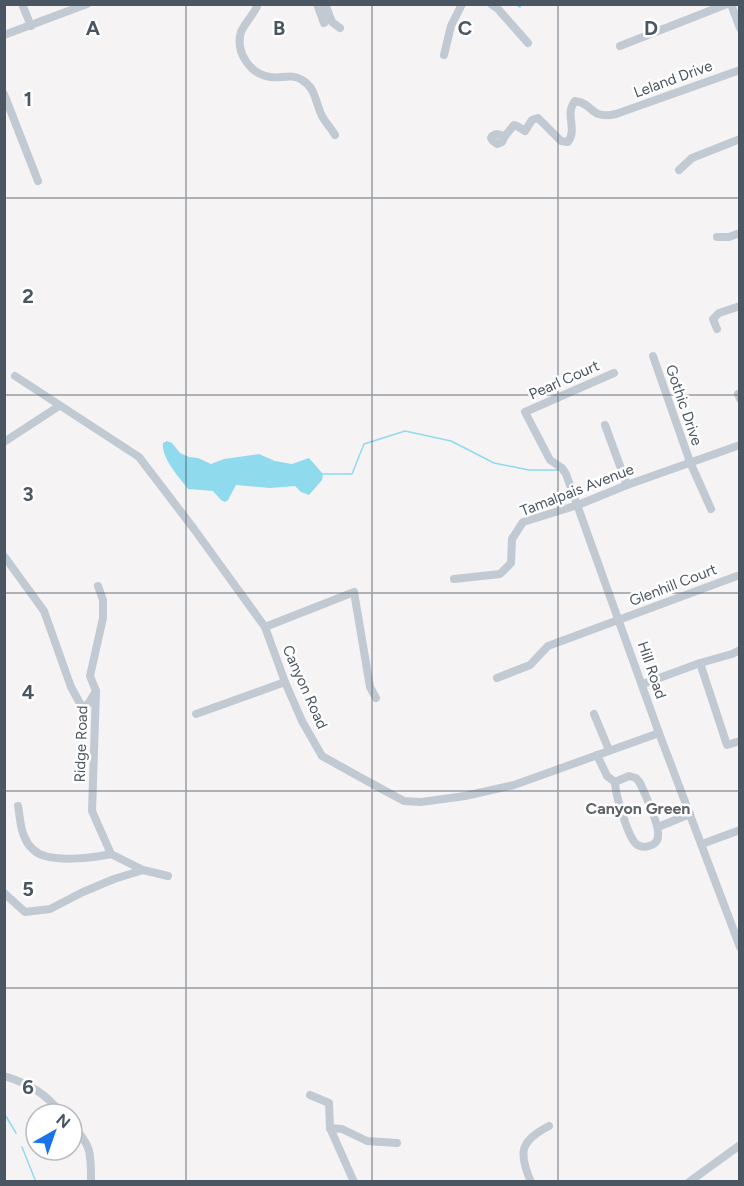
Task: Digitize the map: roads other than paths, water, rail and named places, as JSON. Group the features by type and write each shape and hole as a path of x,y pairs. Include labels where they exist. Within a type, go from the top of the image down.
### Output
{"street":[{"path":"22,4 31,26"},
{"path":"4,35 87,4"},
{"path":"258,4 242,31 240,49 243,57 261,75 293,76 302,79 314,92 322,118 335,135"},
{"path":"318,4 324,23"},
{"path":"326,4 332,22 340,28"},
{"path":"444,55 451,26 462,4"},
{"path":"491,4 528,43"},
{"path":"620,46 729,4 740,28"},
{"name":"Leland Drive","path":"505,136 513,125 525,131 532,120 538,118 561,141 568,142 572,131 570,108 575,101 583,103 597,114 606,116 740,70"},
{"path":"4,94 38,181"},
{"path":"678,170 692,158 740,139"},
{"path":"717,237 729,237 740,233"},
{"path":"717,329 713,319 719,313 740,306"},
{"name":"Gothic Drive","path":"653,357 690,462 711,509"},
{"name":"Pearl Court","path":"525,412 614,373"},
{"name":"Canyon Road","path":"15,376 139,457 265,627 302,721 322,756 404,801 421,802 465,796 514,785 659,733"},
{"path":"4,442 59,406"},
{"name":"Hill Road","path":"525,412 550,460 562,468 566,474 659,733 740,947"},
{"path":"605,425 627,485"},
{"name":"Tamalpais Avenue","path":"454,579 500,574 511,563 512,539 523,522 578,506 627,485 740,445"},
{"name":"Ridge Road","path":"4,556 44,611 71,687 82,707 88,704 96,691"},
{"name":"Glenhill Court","path":"497,678 530,665 548,646 737,576"},
{"path":"96,691 90,676 103,618 103,600 98,585"},
{"path":"265,627 354,592 370,687 376,698"},
{"path":"643,684 740,650"},
{"path":"700,663 727,745 740,741"},
{"path":"196,714 285,682"},
{"name":"Ridge Road","path":"96,691 92,812 111,854"},
{"path":"594,714 609,750"},
{"path":"597,755 606,776 615,782"},
{"path":"629,776 640,783 658,827 658,837 654,844 641,846 635,843 616,795 615,782 629,776"},
{"path":"18,806 24,838 34,851 44,856 53,858 111,854 143,870 168,876"},
{"path":"658,827 690,814"},
{"path":"702,844 740,830"},
{"path":"4,893 25,912 50,909 104,884 143,870"},
{"path":"4,1076 22,1081 38,1090 52,1102"},
{"path":"310,1095 329,1103 330,1128 354,1182"},
{"path":"531,1182 522,1156 525,1145 533,1134 549,1126"},
{"path":"330,1128 342,1129 367,1141 397,1143"},
{"path":"84,1138 91,1156 91,1182"},
{"path":"689,1182 740,1145"}],"water":[{"path":"167,441 172,443 180,453 211,464 224,459 259,454 275,461 292,464 309,458 323,474 322,480 309,495 301,492 295,486 270,488 236,485 225,502 213,491 188,489 165,455 163,443"}],"waterway":[{"path":"515,4 520,7 521,4"},
{"path":"323,474 352,474 364,444 405,431 451,441 494,463 529,470 559,470"},
{"path":"4,1113 16,1133"},
{"path":"22,1147 36,1182"}],"district":[{"name":"Canyon Green","path":"638,808"}]}
